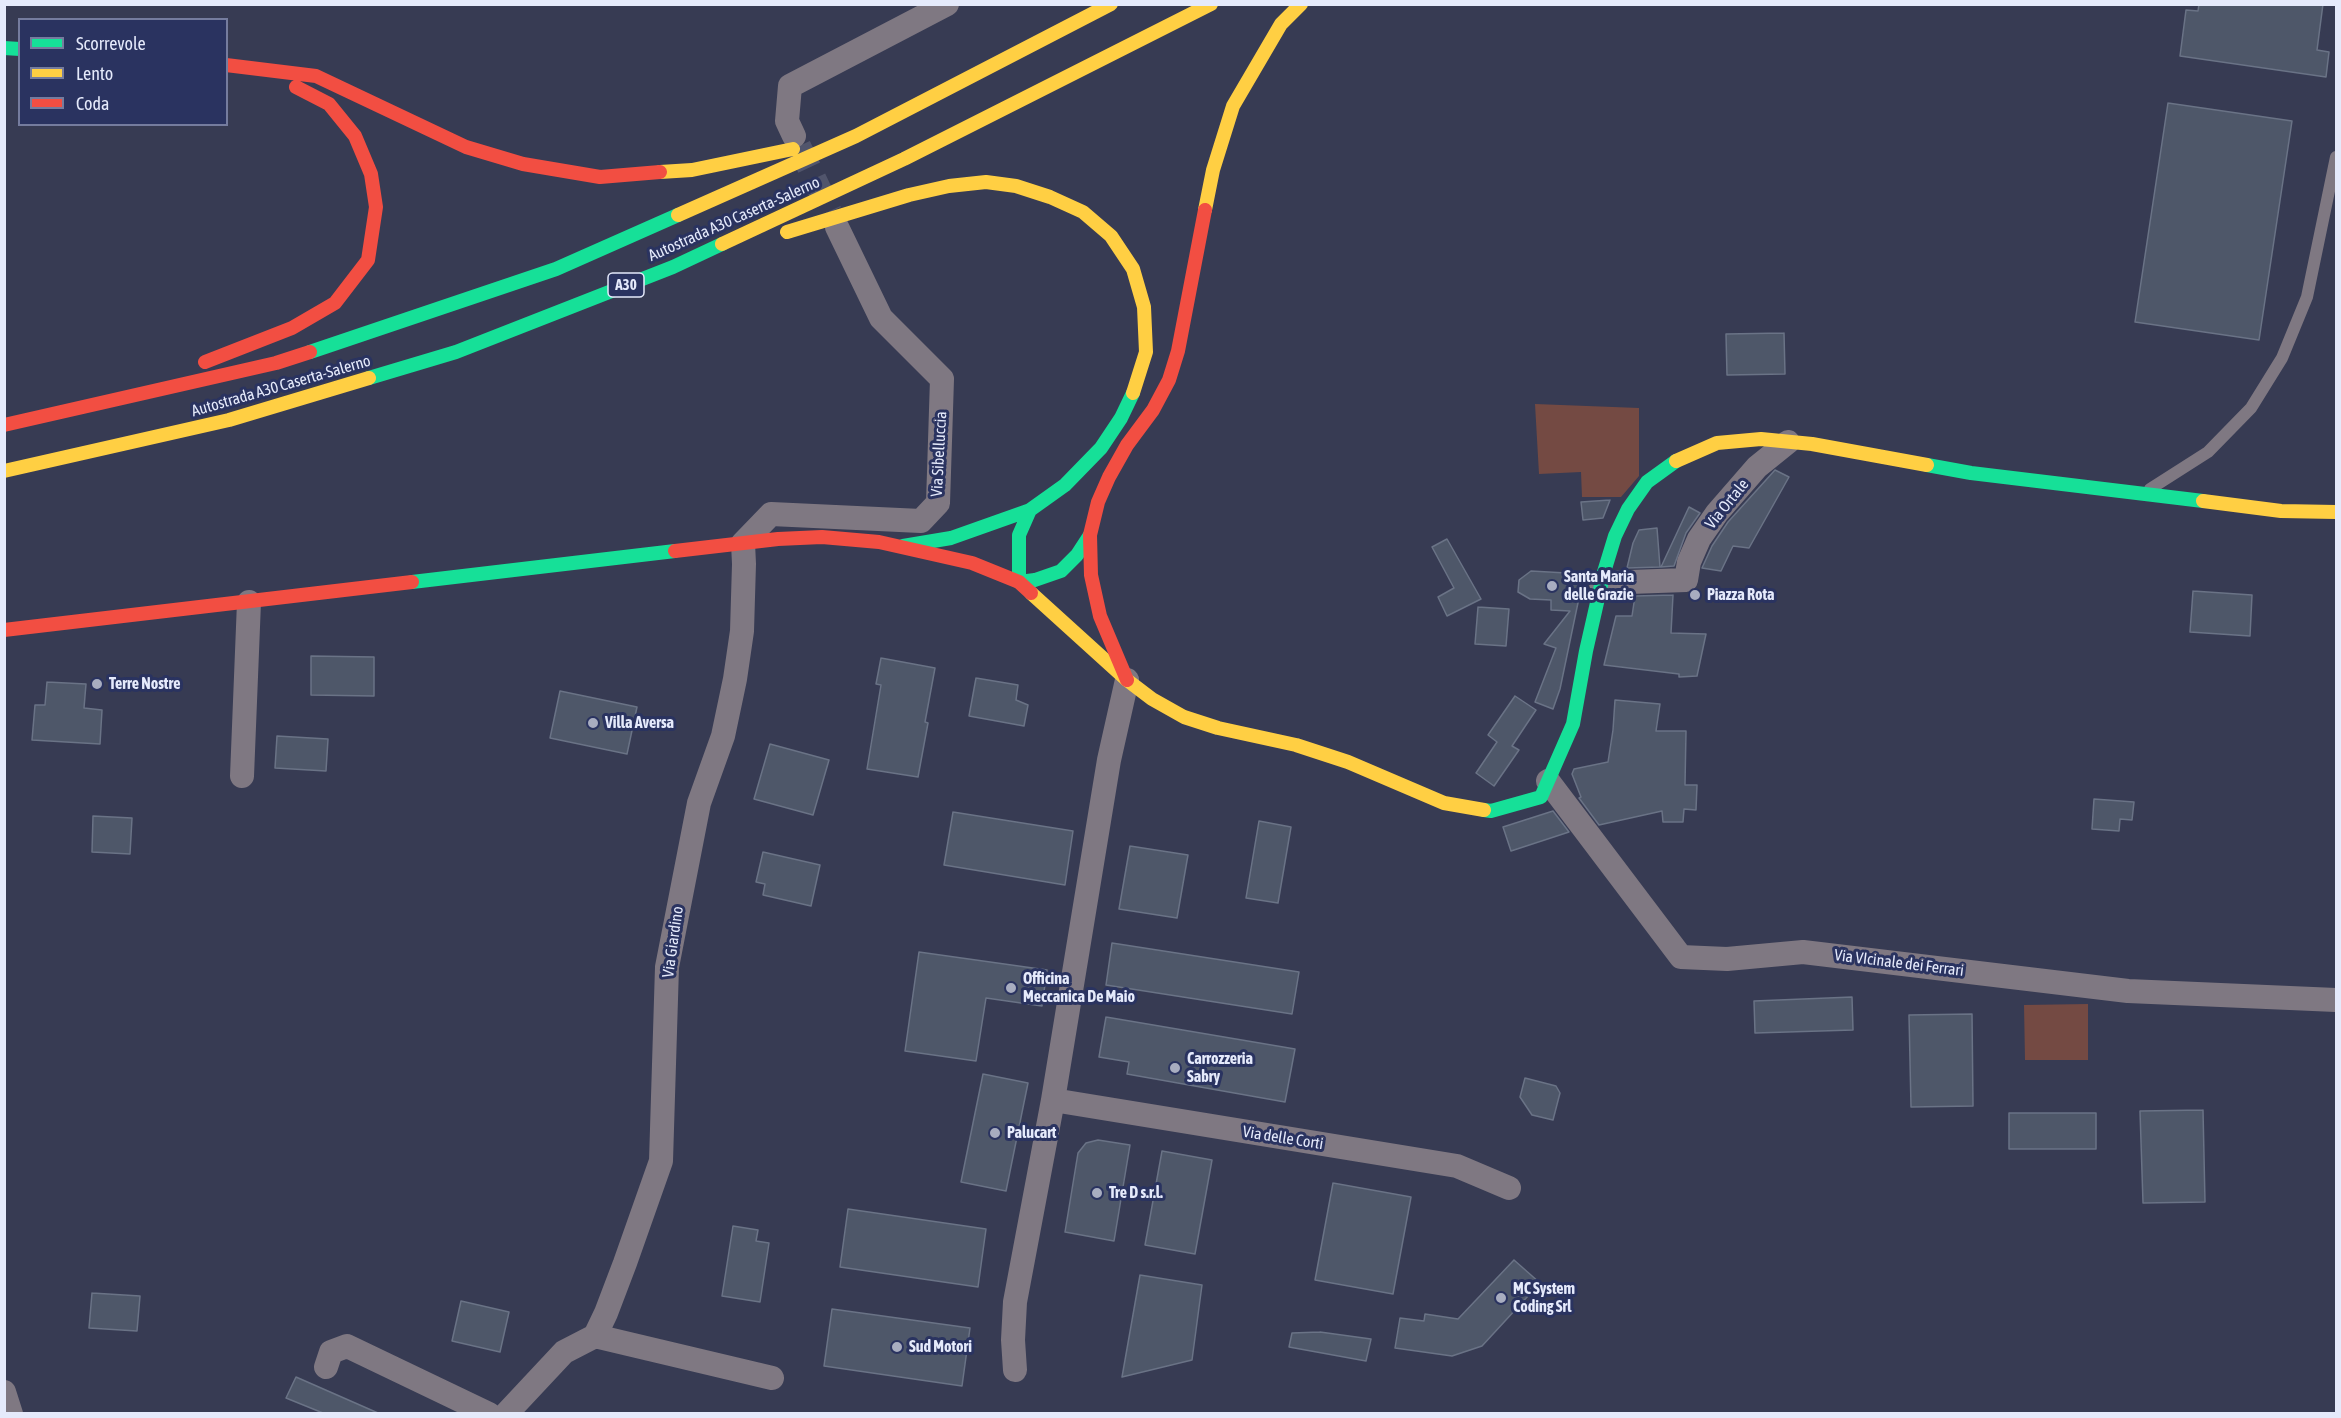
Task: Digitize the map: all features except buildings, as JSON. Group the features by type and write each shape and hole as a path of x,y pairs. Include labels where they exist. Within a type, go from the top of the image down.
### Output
{"main road":[{"name":"Autostrada A30 Caserta-Salerno","path":"4,426 276,363 556,269 856,136 1110,4"},
{"name":"Autostrada A30 Caserta-Salerno","path":"4,471 229,420 456,352 673,267 904,159 1211,4"},
{"path":"1127,680 1100,616 1091,575 1090,535 1098,502 1127,445 1153,410 1169,380 1178,351 1213,170 1233,106 1281,24 1301,4"},
{"path":"228,65 316,76 466,147 523,164 600,177 692,170 856,136"},
{"path":"100,404 292,328 334,303 368,260 376,207 371,174 355,136 329,104 260,68"},
{"path":"673,267 909,195 950,186 986,182 1016,186 1050,197 1083,212 1111,236 1133,269 1144,307 1146,352 1137,384 1121,418 1101,448 1065,485 1030,510 951,538 903,546"},
{"path":"4,630 743,543 822,537 903,546 972,563 1019,582 1127,680 1152,699 1184,717 1218,728 1296,745 1348,762 1444,803 1491,811 1541,797 1573,724 1601,584 1615,536 1628,509 1647,482 1678,460 1717,443 1761,439 1812,444 1971,473 2281,511 2337,513"},
{"path":"1019,582 1019,535 1030,510"},
{"path":"1019,582 1035,580 1061,571 1077,555 1090,535"}],"street":[{"path":"794,136 787,121 790,86 947,4"},
{"name":"Via Sibelluccia","path":"743,543 771,514 921,521 938,503 942,379 881,318 837,227"},
{"name":"Via Ortale","path":"1601,584 1686,580 1689,562 1699,539 1717,513 1757,467 1788,442"},
{"name":"Via Giardino","path":"595,1336 621,1273 661,1161 667,967 699,803 723,736 735,679 742,631 743,543"},
{"path":"242,776 249,602"},
{"path":"1015,1370 1013,1340 1015,1302 1053,1100 1109,760 1127,680"},
{"name":"Via VIcinale dei Ferrari","path":"1548,781 1681,957 1727,959 1803,952 2128,991 2337,1000"},
{"name":"Via delle Corti","path":"1053,1100 1457,1166 1509,1188"},
{"path":"506,1413 564,1352 595,1336 772,1378"},
{"path":"326,1367 331,1352 347,1346 489,1413"},
{"path":"4,1392 11,1413"}],"lane":[{"path":"2141,494 2208,452 2251,408 2282,358 2307,297 2337,157"}],"shaded area":[{"path":"1535,404 1639,408 1639,476 1621,497 1582,497 1581,472 1539,474"},
{"path":"2088,1004 2088,1060 2025,1060 2024,1005"}],"tunnel":[{"path":"799,146 830,212"}],"traffic: fast":[{"path":"4,48 18,49"},
{"path":"310,352 556,269 678,215"},
{"path":"369,378 456,352 673,267 722,244"},
{"path":"903,546 951,538 1030,510 1065,485 1101,448 1121,418 1133,393"},
{"path":"1484,810 1491,811 1541,797 1573,724 1586,651 1604,572 1615,536 1628,509 1647,482 1676,461"},
{"path":"1927,465 1971,473 2203,501"},
{"path":"1030,510 1019,535 1019,582 1035,580 1061,571 1077,555 1090,535"},
{"path":"412,582 675,551"}],"traffic: slow":[{"path":"678,215 856,136 1111,4"},
{"path":"722,244 904,159 1211,4"},
{"path":"1205,210 1213,170 1233,106 1281,24 1301,4"},
{"path":"660,172 692,170 793,149"},
{"path":"787,232 909,195 949,186 986,182 1016,186 1050,197 1083,212 1111,236 1133,269 1144,307 1146,352 1133,393"},
{"path":"4,471 229,420 369,378"},
{"path":"1676,461 1717,443 1761,439 1812,444 1927,465"},
{"path":"2203,501 2281,511 2336,512"},
{"path":"1031,593 1127,680 1152,699 1184,717 1218,728 1296,745 1348,762 1444,803 1484,810"}],"traffic: jam":[{"path":"228,65 316,76 466,147 523,164 600,177 660,172"},
{"path":"205,362 292,328 335,303 368,260 376,207 371,174 355,136 329,104 296,87"},
{"path":"1127,680 1100,616 1091,575 1090,535 1098,502 1109,477 1127,445 1153,410 1169,380 1178,351 1205,210"},
{"path":"4,425 276,363 310,352"},
{"path":"675,551 778,539 822,537 879,542 972,563 1019,582 1031,593"},
{"path":"4,630 412,582"}],"place":[{"name":"Santa Maria delle Grazie","path":"1552,586"},
{"name":"Piazza Rota","path":"1695,595"},
{"name":"Terre Nostre","path":"97,684"},
{"name":"Villa Aversa","path":"593,723"},
{"name":"Officina Meccanica De Maio","path":"1011,988"},
{"name":"Carrozzeria Sabry","path":"1175,1068"},
{"name":"Palucart","path":"995,1133"},
{"name":"Tre D s.r.l.","path":"1097,1193"},
{"name":"MC System Coding Srl","path":"1501,1298"},
{"name":"Sud Motori","path":"897,1347"}]}
